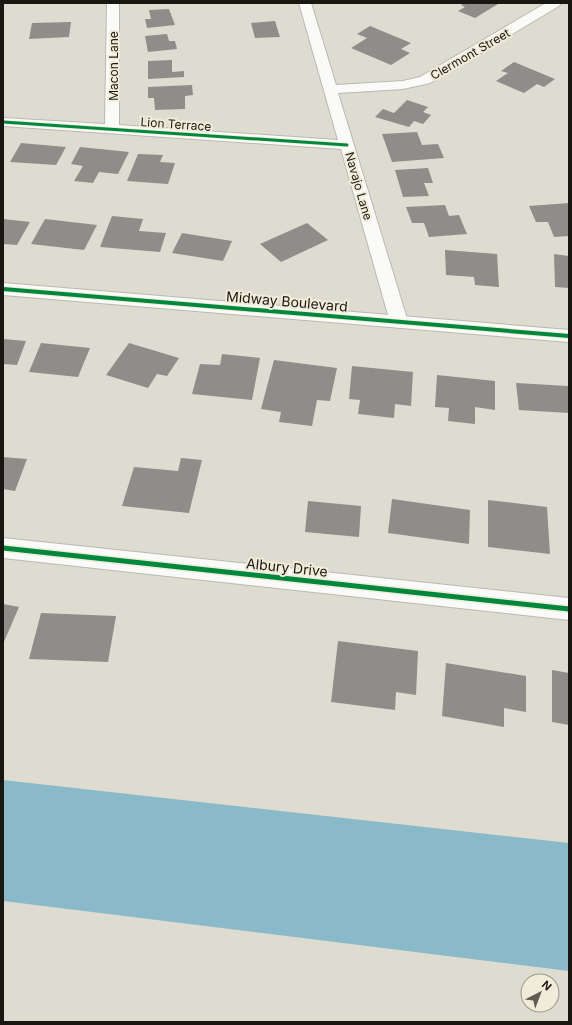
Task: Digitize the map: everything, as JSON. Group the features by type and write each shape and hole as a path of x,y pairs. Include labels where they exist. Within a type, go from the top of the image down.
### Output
{"street":[{"name":"Macon Lane","path":"112,130 113,3"},
{"name":"Navajo Lane","path":"305,3 399,322"},
{"name":"Clermont Street","path":"330,89 403,85 425,80 555,3"},
{"name":"Lion Terrace","path":"3,122 347,145"},
{"name":"Midway Boulevard","path":"3,289 569,336"},
{"name":"Albury Drive","path":"3,548 569,609"}],"water":[{"path":"3,780 569,843 569,971 3,901"}],"building":[{"path":"465,3 498,4 475,18 458,11 465,7 461,5"},
{"path":"169,9 175,25 147,28 145,19 151,19 149,10"},
{"path":"275,21 280,37 255,38 251,23"},
{"path":"71,22 69,37 29,39 32,23"},
{"path":"370,26 411,43 401,49 410,53 391,65 351,48 367,38 357,34"},
{"path":"167,34 169,41 175,41 177,49 148,52 145,36"},
{"path":"172,60 172,72 184,71 184,77 148,79 148,61"},
{"path":"514,62 555,79 544,87 537,84 524,93 496,81 508,73 501,71"},
{"path":"192,85 193,95 185,96 185,109 155,110 154,98 148,98 148,87"},
{"path":"407,100 428,107 423,112 431,115 423,124 414,121 409,127 375,117 383,109 394,113"},
{"path":"417,132 422,145 438,144 444,158 392,162 382,134"},
{"path":"21,143 66,147 56,165 10,162"},
{"path":"80,147 129,152 118,174 99,172 93,183 74,181 83,166 71,164"},
{"path":"138,154 163,155 160,162 175,163 168,184 127,181"},
{"path":"428,168 433,183 424,183 429,196 403,197 395,170"},
{"path":"569,203 569,236 554,237 548,222 536,222 529,206"},
{"path":"445,205 449,216 459,215 467,234 429,237 424,223 412,223 406,207"},
{"path":"112,216 143,219 139,231 166,233 160,252 100,247"},
{"path":"3,219 30,222 17,245 3,244"},
{"path":"45,219 97,225 84,250 31,244"},
{"path":"307,223 328,240 281,262 260,244"},
{"path":"182,233 232,241 223,261 172,253"},
{"path":"445,250 497,254 499,287 475,285 474,277 446,275"},
{"path":"554,254 569,256 569,288 555,287"},
{"path":"3,339 26,341 17,365 3,364"},
{"path":"41,343 90,348 78,377 29,372"},
{"path":"129,343 179,358 167,376 157,374 148,388 106,375"},
{"path":"222,354 260,358 252,400 192,394 200,364 220,365"},
{"path":"274,360 337,368 330,401 317,400 312,426 279,422 281,412 261,409"},
{"path":"352,366 413,372 411,406 395,404 394,418 358,414 360,400 349,399"},
{"path":"437,375 495,381 495,410 475,407 475,424 448,421 449,408 435,407"},
{"path":"516,383 568,386 569,413 519,410"},
{"path":"3,457 27,459 15,491 3,489"},
{"path":"181,458 202,460 189,513 122,506 134,467 178,471"},
{"path":"392,499 470,510 469,544 388,533"},
{"path":"488,500 547,507 550,554 488,547"},
{"path":"308,501 361,506 359,537 305,532"},
{"path":"3,604 19,607 3,644"},
{"path":"41,613 116,616 108,662 29,659"},
{"path":"338,641 418,651 416,695 396,692 395,710 331,702"},
{"path":"446,663 526,676 526,712 504,708 504,727 442,716"},
{"path":"552,670 569,673 569,725 552,722"}],"cycle path":[{"path":"3,122 347,145"},
{"path":"3,289 569,336"},
{"path":"3,548 569,609"}]}
